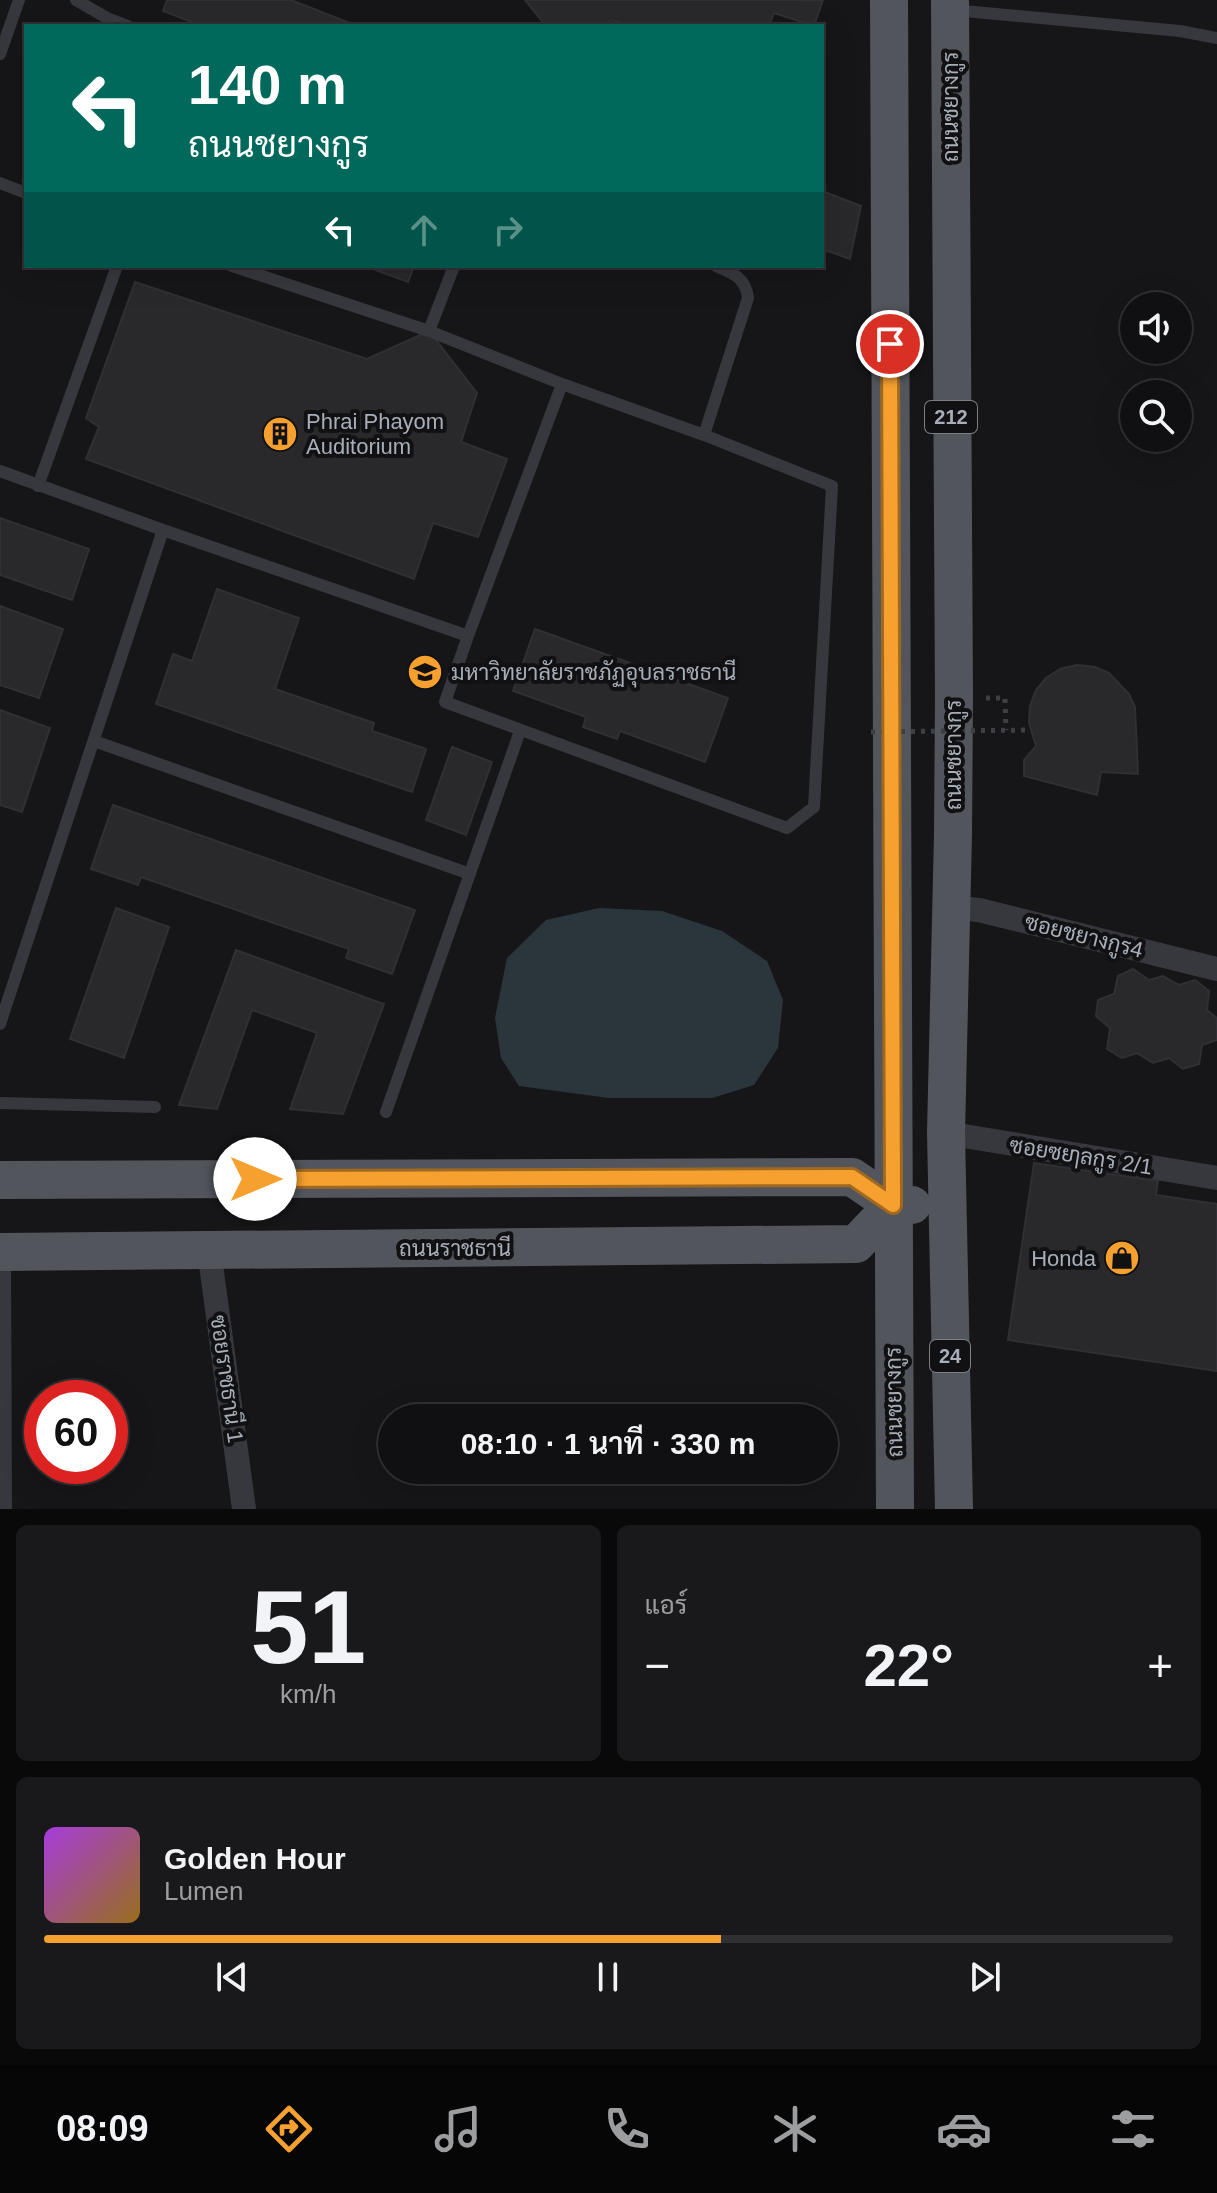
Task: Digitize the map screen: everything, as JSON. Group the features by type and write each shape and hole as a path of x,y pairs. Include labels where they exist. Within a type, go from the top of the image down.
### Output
{"main road":[{"name":"ถนนชยางกูร","path":"889,0 895,1509"},
{"name":"ถนนชยางกูร","path":"950,5 954,697 946,1204 954,1509"},
{"path":"0,1180 852,1177 893,1205 946,1204"},
{"name":"ถนนราชธานี","path":"2,1252 856,1244 893,1205"}],"street":[{"name":"ซอยชยางกูร4","path":"950,907 979,910 1217,969"},
{"name":"ซอยซยๅลกูร 2/1","path":"946,1133 1217,1178"},
{"name":"ซอยราชธานี 1","path":"209,1250 244,1509"}],"lane":[{"path":"0,54 19,0"},
{"path":"76,0 123,24"},
{"path":"950,5 1180,31 1217,38"},
{"path":"0,183 24,192"},
{"path":"38,486 116,268"},
{"path":"238,268 429,331 832,486 814,807 787,828 445,702 562,384"},
{"path":"429,331 453,268"},
{"path":"704,435 748,298 747,286 740,278 720,268"},
{"path":"0,471 468,636"},
{"path":"0,1024 163,530"},
{"path":"386,1112 520,731"},
{"path":"94,741 470,874"},
{"path":"0,1103 155,1107"},
{"path":"2,1252 6,1509"}],"path":[{"path":"1005,698 1006,730"},
{"path":"871,732 1030,730"}],"shaded area":[{"path":"599,908 662,911 722,931 767,961 783,1000 778,1048 754,1085 712,1098 609,1098 519,1086 501,1058 495,1018 507,958 546,920"}],"building":[{"path":"167,0 291,0 350,23 197,24 163,11"},
{"path":"525,0 823,0 815,24 774,13 770,24 625,24 611,20 609,24 544,24"},
{"path":"824,192 861,206 850,259 824,250"},
{"path":"370,268 413,268 408,282"},
{"name":"Phrai Phayom Auditorium","path":"135,282 367,359 429,331 477,393 461,442 507,459 478,537 433,523 414,579 86,459 99,427 86,418"},
{"path":"0,518 89,549 72,600 0,575"},
{"path":"217,589 299,618 275,689 374,723 372,731 426,749 412,792 156,704 173,654 192,661"},
{"path":"0,606 63,629 39,698 0,685"},
{"path":"535,629 728,698 705,762 620,731 617,739 583,727 586,717 513,691"},
{"path":"1077,665 1095,667 1109,673 1129,694 1135,707 1138,774 1101,772 1097,795 1024,776 1024,760 1036,746 1029,723 1030,706 1036,690 1046,678 1060,669"},
{"path":"0,710 50,728 22,812 0,805"},
{"path":"452,747 492,762 466,835 426,820"},
{"path":"113,805 415,910 392,974 346,958 349,949 141,877 138,885 91,869"},
{"path":"116,908 169,927 124,1058 70,1039"},
{"path":"236,950 384,1004 343,1114 290,1109 317,1033 252,1010 217,1109 179,1105"},
{"path":"1133,969 1149,980 1163,976 1179,985 1195,980 1209,991 1207,1010 1217,1018 1217,1040 1202,1045 1199,1064 1183,1069 1169,1058 1153,1063 1137,1053 1122,1058 1107,1049 1110,1028 1096,1016 1098,1000 1114,994 1118,976"},
{"path":"1034,1163 1158,1181 1156,1195 1217,1204 1217,1371 1008,1340"}],"place":[{"name":"Phrai Phayom Auditorium","path":"280,434"},
{"name":"มหาวิทยาลัยราชภัฏอุบลราชธานี","path":"425,672"},
{"name":"Honda","path":"1122,1258"}],"route":[{"path":"255,1179 852,1177 893,1205 890,344"}]}
